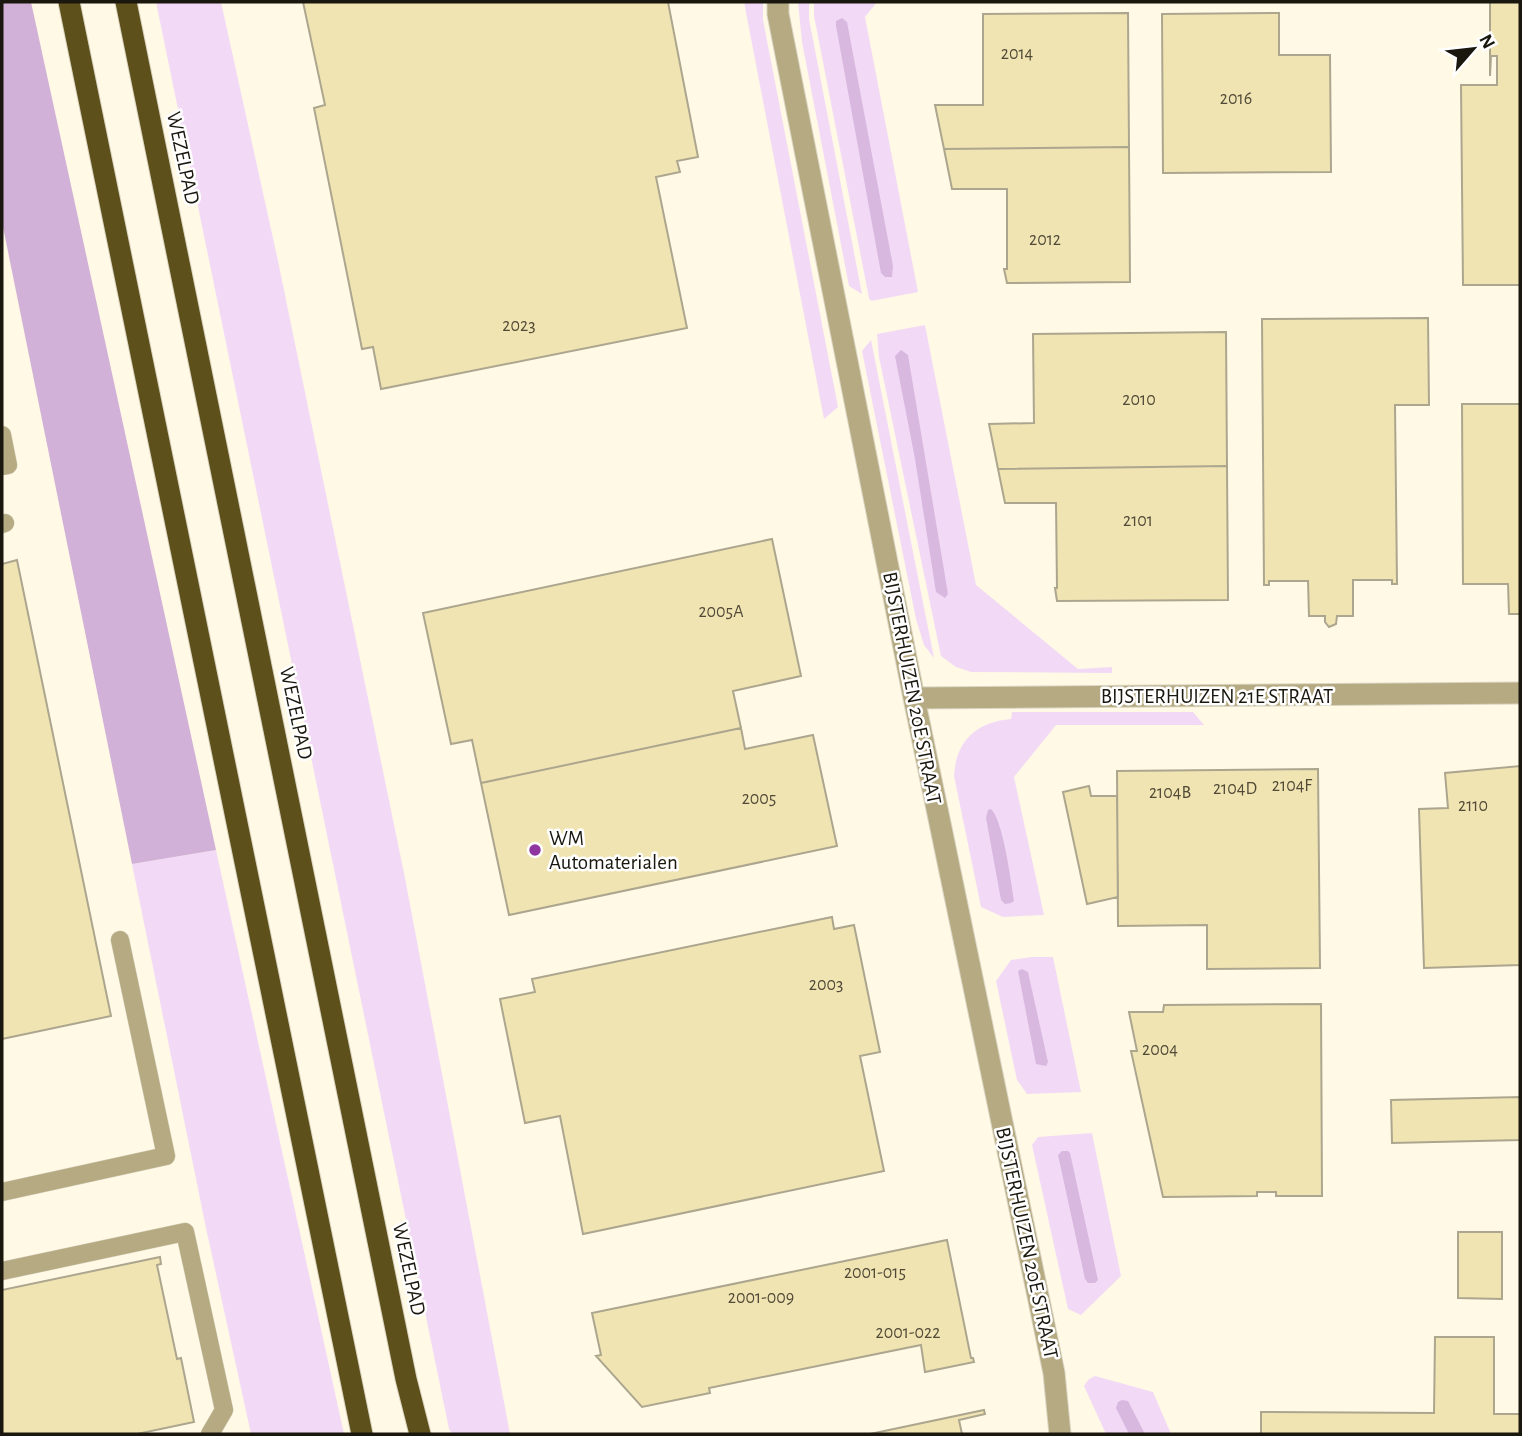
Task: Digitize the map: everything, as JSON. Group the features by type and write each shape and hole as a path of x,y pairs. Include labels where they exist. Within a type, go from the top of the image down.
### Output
{"highway":[{"path":"69,2 362,1434"},
{"name":"WEZELPAD","path":"126,2 406,1379 420,1434"}],"street":[{"name":"BIJSTERHUIZEN 20E STRAAT","path":"778,2 783,41 914,698 1054,1373 1060,1434"},
{"name":"BIJSTERHUIZEN 21E STRAAT","path":"914,698 1520,693"},
{"name":"BIJSTERHUIZEN 20E STRAAT","path":"1054,1373 1075,1434"}],"lane":[{"path":"2,436 8,465 2,466"},
{"path":"2,1192 166,1156 120,940"},
{"path":"2,1270 185,1232 224,1410 210,1434"}],"shaded area":[{"path":"2,2 31,2 216,850 132,864 2,222"},
{"path":"156,2 221,2 278,261 405,878 510,1434 452,1434 449,1429"},
{"path":"744,2 763,2 763,20 838,407 824,419"},
{"path":"798,2 809,2 809,19 862,294 849,286 802,42"},
{"path":"814,2 877,2 865,17 918,292 871,301 869,298 814,16"},
{"path":"842,18 847,22 893,266 892,277 885,277 881,273 836,26 836,21"},
{"path":"925,325 976,585 1078,669 1112,667 1112,673 971,672 956,667 941,656 879,357 877,334"},
{"path":"871,340 934,658 924,645 916,619 862,351"},
{"path":"901,350 908,355 948,594 945,598 936,592 895,356"},
{"path":"1012,712 1193,712 1204,725 1056,725 1014,777 1044,915 1003,917 981,907 954,776 959,752 970,735 988,724 1011,719"},
{"path":"991,809 999,825 1006,852 1014,901 1011,903 1005,904 1001,900 986,818 988,810"},
{"path":"216,850 344,1434 251,1434 132,864"},
{"path":"1053,957 1081,1092 1027,1094 1017,1080 996,981 1011,960"},
{"path":"1022,969 1028,972 1048,1062 1046,1066 1036,1064 1018,971"},
{"path":"1092,1133 1121,1276 1081,1315 1068,1309 1032,1145 1038,1137"},
{"path":"1062,1151 1070,1153 1098,1280 1095,1283 1088,1283 1085,1279 1058,1155"},
{"path":"1095,1376 1153,1392 1171,1434 1106,1434 1084,1386"},
{"path":"1122,1400 1128,1401 1145,1434 1129,1434 1116,1408"}],"building":[{"path":"303,2 668,2 698,157 677,161 680,172 656,177 687,328 381,389 373,347 362,349 314,108 325,105"},
{"path":"1490,2 1520,2 1520,285 1463,285 1461,85 1497,85 1497,56 1491,56 1490,76"},
{"path":"1128,13 1129,147 944,149 935,105 983,105 983,14"},
{"path":"1279,13 1279,55 1330,55 1331,172 1163,173 1162,14"},
{"path":"1129,147 1130,282 1007,283 1004,269 1007,269 1007,189 952,189 944,149"},
{"path":"1428,318 1429,405 1395,405 1397,584 1392,584 1392,580 1353,580 1353,616 1337,616 1336,624 1329,627 1325,616 1309,616 1308,581 1269,581 1269,585 1264,585 1262,319"},
{"path":"1226,332 1227,466 998,469 989,424 1034,423 1033,334"},
{"path":"1462,404 1520,404 1520,614 1509,614 1508,584 1463,584"},
{"path":"1227,466 1228,600 1057,601 1056,503 1005,503 998,469"},
{"path":"772,539 801,676 733,691 741,728 481,783 472,740 451,744 423,613"},
{"path":"17,560 111,1016 2,1039 2,564"},
{"path":"741,728 745,749 813,735 837,846 509,915 481,783"},
{"path":"1520,766 1520,965 1424,968 1419,809 1448,808 1445,773"},
{"path":"1318,769 1320,968 1207,969 1207,925 1118,926 1117,771"},
{"path":"1089,786 1091,796 1117,796 1118,897 1087,904 1063,792"},
{"path":"832,917 834,929 854,925 880,1052 860,1056 884,1171 583,1234 560,1116 525,1123 500,999 535,992 532,979"},
{"path":"1321,1004 1322,1196 1276,1196 1276,1192 1257,1192 1257,1196 1163,1197 1131,1051 1137,1051 1129,1012 1163,1012 1164,1005"},
{"path":"1520,1097 1520,1140 1392,1143 1391,1100"},
{"path":"1458,1232 1502,1232 1502,1299 1458,1298"},
{"path":"947,1240 974,1362 925,1372 921,1345 709,1388 710,1393 642,1407 596,1356 601,1355 592,1313"},
{"path":"160,1257 161,1264 157,1265 194,1422 137,1434 2,1434 2,1290"},
{"path":"1435,1337 1494,1337 1494,1414 1520,1414 1520,1434 1261,1434 1261,1412 1434,1413"},
{"path":"984,1410 985,1414 959,1420 962,1434 870,1434"}],"place":[{"name":"WM Automaterialen","path":"535,850"}]}
